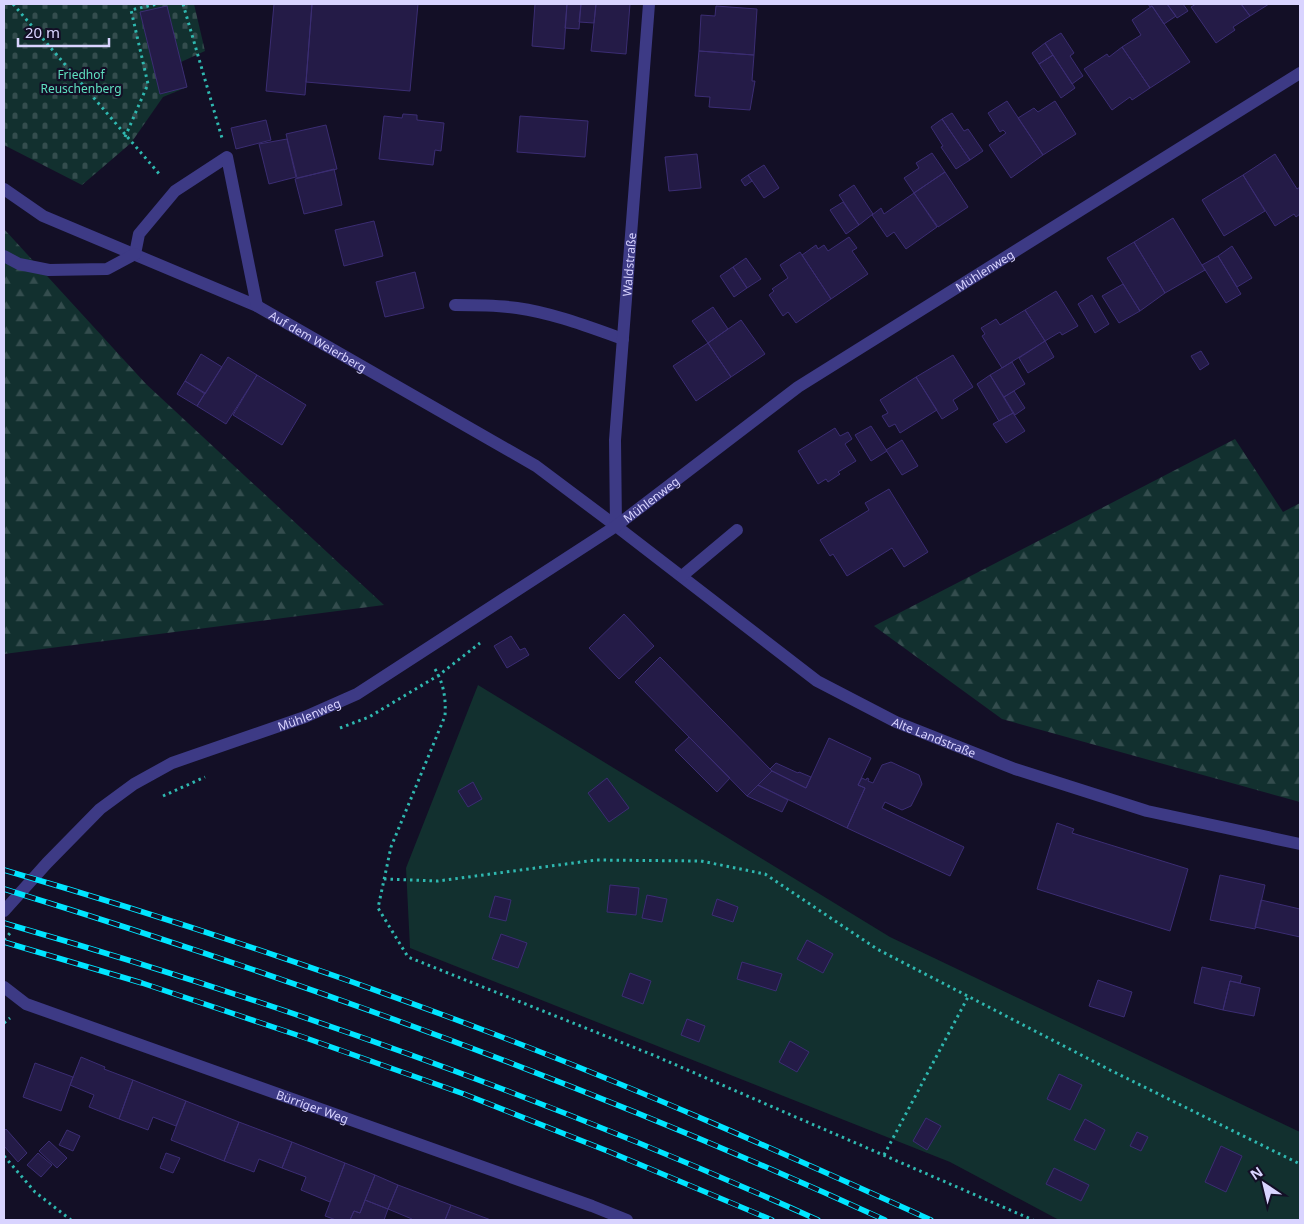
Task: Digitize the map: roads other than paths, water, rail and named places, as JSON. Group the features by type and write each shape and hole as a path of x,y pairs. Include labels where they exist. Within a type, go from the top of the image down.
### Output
{"street":[{"name":"Waldstraße","path":"616,526 615,440 649,4"},
{"name":"Mühlenweg","path":"4,911 47,863 100,809 134,784 172,763 305,717 357,694 616,526 798,387 1300,73"},
{"path":"4,256 19,264 49,270 106,269 135,254 139,234 175,191 227,157 258,306"},
{"name":"Auf dem Weierberg","path":"4,189 43,216 258,306 536,466 616,526"},
{"path":"455,305 519,308 565,320 623,339"},
{"name":"Alte Landstraße","path":"616,526 816,681 896,722 1015,769 1138,808 1300,844"},
{"path":"682,576 737,530"},
{"name":"Bürriger Weg","path":"4,987 26,1004 592,1206 626,1220"}],"railway":[{"path":"4,870 246,946 367,987 486,1031 655,1098 931,1220"},
{"path":"4,889 228,961 450,1040 669,1126 885,1220"},
{"path":"4,923 211,986 416,1057 619,1135 719,1176 818,1220"},
{"path":"4,942 142,983 464,1094 610,1152 772,1220"}],"park label":[{"name":"Friedhof Reuschenberg","path":"81,81"}]}
